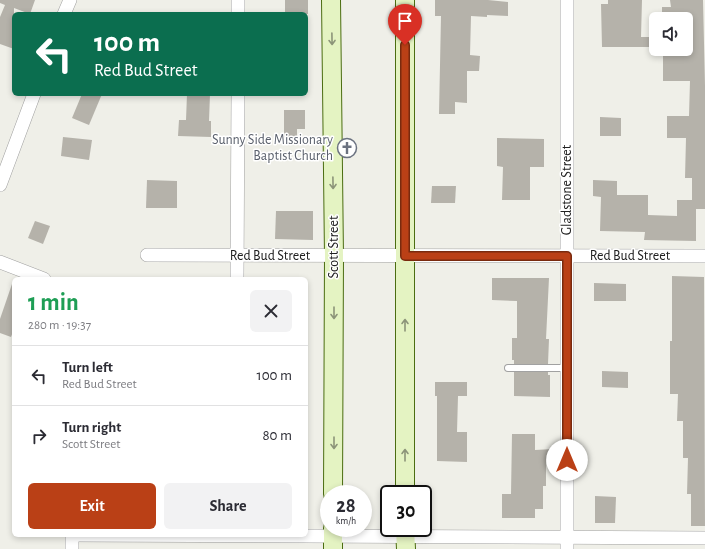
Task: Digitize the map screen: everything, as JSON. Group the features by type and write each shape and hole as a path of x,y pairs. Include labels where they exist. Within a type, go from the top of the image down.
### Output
{"main road":[{"name":"Scott Street","path":"331,0 334,256 333,485"},
{"path":"405,0 405,485"}],"street":[{"path":"65,12 70,0"},
{"path":"238,0 238,12"},
{"name":"Gladstone Street","path":"567,0 567,543"},
{"path":"0,185 33,96"},
{"path":"237,277 238,96"},
{"name":"Red Bud Street","path":"147,255 705,256"},
{"path":"0,262 39,277"},
{"path":"72,537 72,549"},
{"path":"138,537 238,540 405,538 567,543 705,538"}],"lane":[{"path":"508,368 567,368"}],"building":[{"path":"0,0 35,0 31,12 25,12 14,8 14,12 12,12 12,48 0,44 0,17 5,5 0,3"},
{"path":"285,0 308,0 308,12 285,12"},
{"path":"435,0 488,0 508,2 508,16 471,16 470,55 480,56 479,71 467,71 467,103 455,102 455,114 439,114 441,16 435,16"},
{"path":"608,0 642,0 641,37 649,37 649,47 602,47 601,4 608,4"},
{"path":"670,0 703,0 705,209 696,209 696,241 644,240 645,232 600,231 601,197 593,196 593,180 617,181 617,195 648,195 648,215 677,216 677,200 692,200 692,178 685,178 686,138 667,138 667,116 689,116 690,81 663,81 663,56 693,56 693,12 662,12 662,7 671,7"},
{"path":"81,96 101,96 89,125 72,118"},
{"path":"187,96 210,96 209,121 211,121 211,137 178,136 179,120 186,120"},
{"path":"284,110 305,110 305,129 297,129 297,139 284,139"},
{"path":"600,117 621,118 621,136 600,136"},
{"path":"63,137 92,140 89,160 61,156"},
{"path":"497,138 544,139 544,167 530,167 530,200 502,200 503,167 497,166"},
{"path":"147,180 177,181 177,208 146,208"},
{"path":"432,186 456,186 455,203 431,203"},
{"path":"276,211 313,211 313,240 275,239"},
{"path":"35,221 50,226 43,244 28,238"},
{"path":"672,276 704,277 705,526 691,526 691,494 687,494 688,458 683,458 683,421 677,421 678,394 670,394"},
{"path":"492,278 549,278 546,339 549,339 548,364 514,364 514,360 512,360 512,338 517,338 517,301 492,300"},
{"path":"594,283 626,284 626,301 594,301"},
{"path":"12,284 11,337 0,333 0,319"},
{"path":"602,371 628,372 628,388 602,387"},
{"path":"514,372 548,372 548,375 550,375 550,397 514,396"},
{"path":"435,382 467,382 467,396 458,396 457,432 467,432 467,462 437,461 437,396 435,396"},
{"path":"512,434 535,434 535,450 553,449 553,461 546,461 546,486 543,486 543,509 535,509 535,518 502,518 502,494 511,494"},
{"path":"595,496 616,497 615,523 595,523"}],"place":[{"name":"Sunny Side Missionary Baptist Church","path":"347,148"}],"route":[{"path":"405,45 405,256 567,256 567,460"}]}
